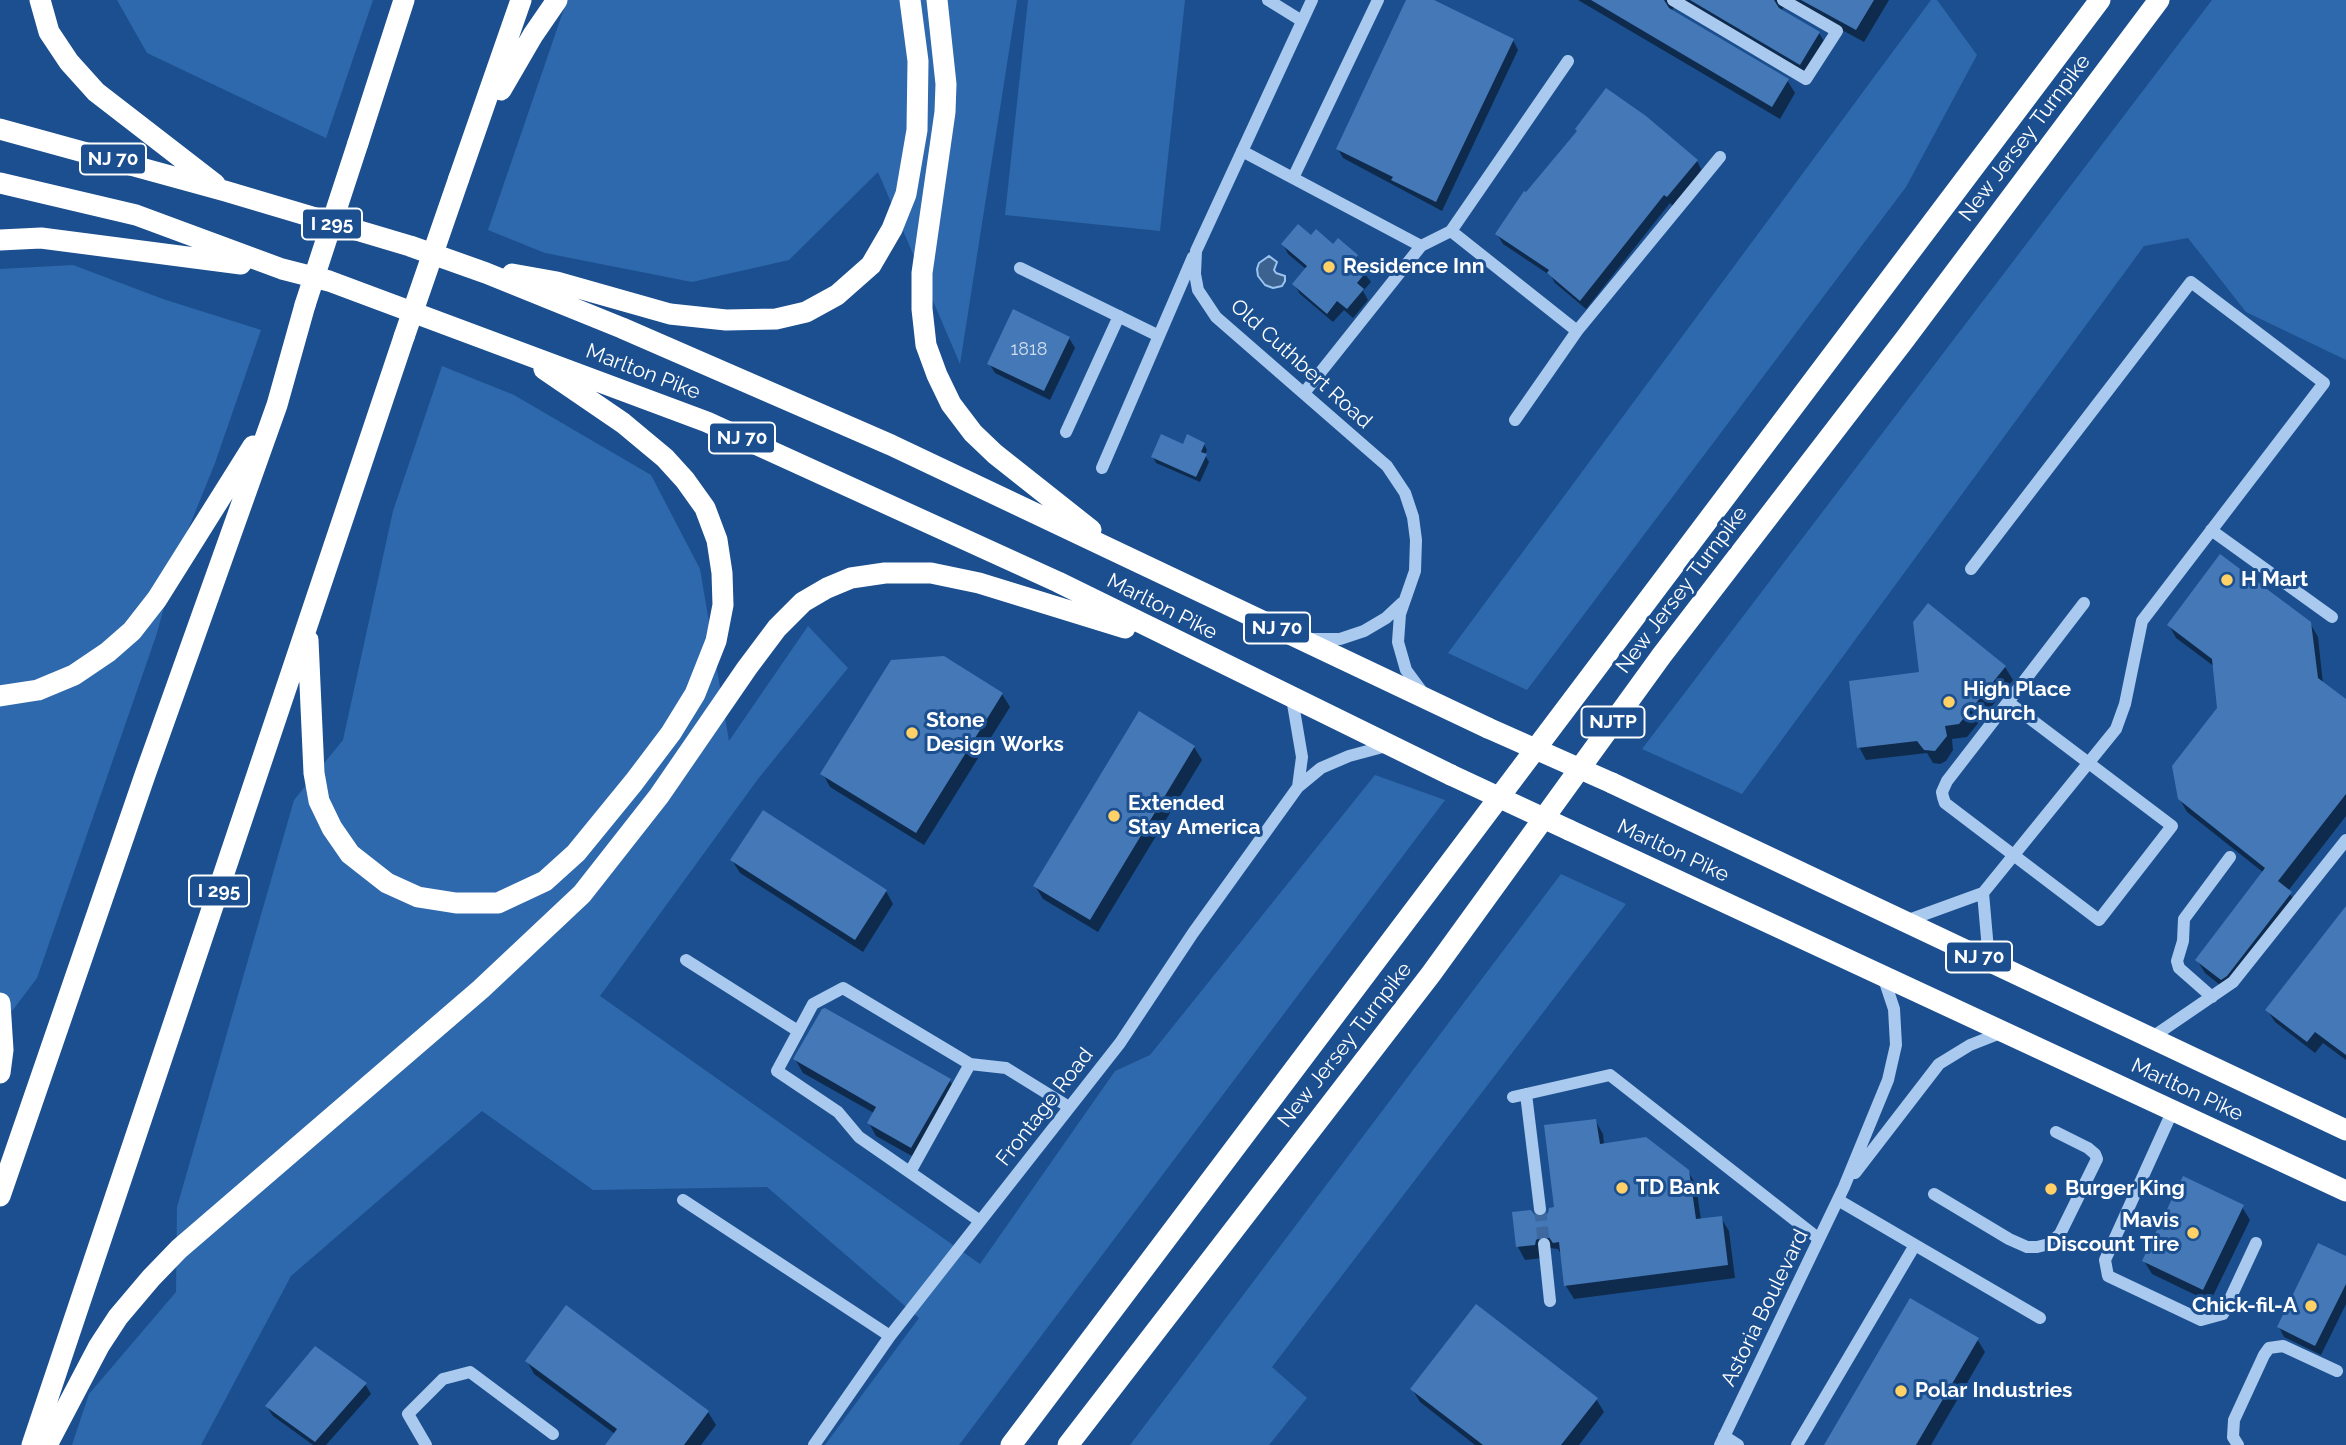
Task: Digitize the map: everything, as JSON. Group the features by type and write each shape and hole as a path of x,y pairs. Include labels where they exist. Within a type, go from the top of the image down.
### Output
{"highway":[{"path":"40,0 49,32 69,62 96,92 225,191"},
{"name":"I 295","path":"0,1196 145,775 277,405 305,305 404,0"},
{"name":"I 295","path":"32,1445 404,337 521,0"},
{"path":"473,141 521,55 557,0"},
{"path":"486,273 501,272 557,282 670,314 726,320 776,319 806,312 837,295 871,265 892,229 906,194 918,116 918,61 910,0"},
{"path":"937,0 946,84 945,112 922,273 926,345 951,404 973,433 995,454 1120,553"},
{"name":"New Jersey Turnpike","path":"1011,1445 2100,0"},
{"name":"New Jersey Turnpike","path":"1068,1445 1431,974 1661,655 1905,339 2159,0"},
{"name":"Marlton Pike","path":"0,129 225,191 410,246 486,273 635,334 891,445 1488,728 1612,783 2345,1128"},
{"name":"Marlton Pike","path":"0,183 136,215 282,269 329,281 707,422 1058,582 1451,775 2346,1191"},
{"path":"0,240 41,237 282,269"},
{"path":"308,626 314,773 319,801 332,828 350,854 387,883 418,897 456,903 498,903 545,881 576,853 634,782 671,733 695,694 716,641 723,605 718,540 705,509 685,480 665,458 623,423 517,350"},
{"path":"0,696 38,690 74,675 108,652 132,631 157,599 277,405"},
{"path":"47,1445 99,1346 118,1317 151,1278 179,1249 481,989 582,894 659,796 754,658 777,628 803,602 851,578 885,573 930,573 979,583 1184,646"},
{"path":"0,1003 3,1050 0,1073"}],"street":[{"path":"1268,0 1302,21"},
{"name":"Old Cuthbert Road","path":"1312,0 1196,251 1195,274 1198,290 1216,317 1387,466 1405,493 1413,517 1416,540 1415,571 1404,600 1398,628 1401,656 1413,682 1434,702"},
{"path":"1293,178 1378,0"},
{"path":"1672,0 1807,79 1837,32 1783,0"},
{"path":"1304,393 1421,246 1451,231 1568,61"},
{"path":"1242,151 1421,246"},
{"path":"1515,420 1577,331 1720,157"},
{"path":"1451,231 1577,331"},
{"path":"1102,468 1196,251"},
{"path":"1020,268 1159,335"},
{"path":"1905,922 1983,893 2116,729 2125,704 2142,621 2324,383 2192,282 1971,569"},
{"path":"1066,432 1119,316"},
{"path":"2211,530 2332,617"},
{"name":"Old Cuthbert Road","path":"1289,634 1322,640 1356,635 1379,623 1404,600"},
{"path":"2008,702 2172,826 2099,920 1945,803 1942,792 1947,781 2084,603"},
{"path":"1292,698 1302,757 1298,787"},
{"name":"Frontage Road","path":"814,1445 890,1336 1120,1042 1193,933 1298,787 1321,768 1349,756 1390,745"},
{"path":"2151,1038 2233,982 2346,840"},
{"path":"2212,997 2179,968 2177,961 2183,941 2184,919 2230,858"},
{"path":"1983,893 1989,961"},
{"path":"686,960 798,1031"},
{"name":"Astoria Boulevard","path":"1722,1441 1844,1187 1888,1080 1896,1045 1894,1009 1883,976"},
{"path":"981,1221 859,1138 838,1112 777,1071 813,1004 843,988 970,1065 1006,1068 1069,1107"},
{"name":"Astoria Boulevard","path":"1844,1187 1939,1064 1970,1045 2004,1032"},
{"path":"910,1172 970,1065"},
{"path":"1539,1209 1520,1096 1610,1075 1819,1239"},
{"path":"2173,1110 2105,1260 2108,1276 2201,1320 2223,1314 2256,1243"},
{"path":"1934,1194 2009,1240 2027,1247 2049,1244 2060,1234 2096,1159 2095,1154 2088,1148 2056,1132"},
{"path":"683,1200 890,1336"},
{"path":"1838,1200 2040,1318"},
{"path":"1544,1244 1550,1301"},
{"path":"1797,1445 1915,1245"},
{"path":"2238,1445 2233,1437 2234,1420 2263,1355 2269,1348 2283,1346 2337,1371"},
{"path":"426,1445 408,1414 443,1379 470,1372 553,1434"},
{"path":"1722,1441 1738,1445"}],"shaded area":[{"path":"117,0 373,0 326,138 147,53"},
{"path":"567,0 1017,0 960,364 878,172 789,260 692,282 545,253 488,230"},
{"path":"1028,0 1185,0 1160,231 1005,215"},
{"path":"1931,0 1937,0 1977,55 1906,187 1527,690 1448,653"},
{"path":"2212,0 2346,0 2346,360 2246,312 2188,238 2144,246 1742,794 1642,749"},
{"path":"1269,256 1277,262 1274,270 1276,273 1285,276 1282,286 1273,288 1265,285 1258,276 1259,263"},
{"path":"73,265 163,299 261,330 215,463 181,547 156,636 37,978 0,1027 0,269"},
{"path":"442,366 514,395 651,475 700,569 729,741 808,626 848,668 758,779 600,996 980,1264 1115,1071 1150,1055 1375,775 1445,800 959,1445 825,1445 919,1318 767,1187 593,1190 482,1111 291,1276 201,1445 72,1445 89,1394 176,1292 177,1207 294,800 343,740 393,511"},
{"path":"1561,874 1626,904 1272,1367 1307,1398 1269,1445 1130,1445"}],"building":[{"path":"1406,0 1434,0 1514,39 1436,202 1336,149"},
{"path":"1591,0 1664,0 1669,8 1789,79 1772,107"},
{"path":"1690,0 1774,0 1779,8 1820,32 1800,65"},
{"path":"1801,0 1874,0 1856,30"},
{"path":"1606,88 1646,116 1698,160 1667,197 1664,195 1580,301 1547,273 1549,270 1495,234 1524,191 1526,192 1577,131 1575,129"},
{"path":"1298,224 1311,235 1316,229 1333,244 1338,238 1358,255 1354,261 1367,271 1357,283 1364,289 1347,309 1337,301 1327,314 1292,284 1307,266 1281,244"},
{"path":"1013,309 1070,337 1044,391 987,364"},
{"path":"1161,434 1183,444 1187,434 1205,443 1201,452 1207,454 1196,477 1151,457"},
{"path":"2220,554 2311,622 2318,678 2346,699 2346,794 2278,881 2292,892 2227,976 2221,980 2195,960 2265,868 2178,799 2172,766 2217,708 2212,659 2167,625"},
{"path":"1928,603 2006,666 1959,724 1945,726 1947,736 1935,751 1924,750 1917,741 1857,748 1849,681 1919,672 1913,622"},
{"name":"Stone Design Works","path":"944,656 1003,693 916,833 820,774 891,660"},
{"name":"Extended Stay America","path":"1139,711 1195,746 1090,920 1033,886"},
{"path":"763,810 887,890 855,940 730,860"},
{"path":"2346,906 2346,1055 2315,1032 2307,1042 2265,1010"},
{"path":"825,1008 951,1079 911,1148 867,1123 876,1107 793,1059"},
{"name":"TD Bank","path":"1596,1119 1600,1144 1646,1137 1689,1170 1696,1219 1722,1216 1728,1265 1564,1286 1559,1242 1553,1243 1548,1236 1542,1235 1535,1245 1516,1247 1512,1212 1531,1210 1536,1217 1542,1218 1549,1208 1554,1207 1544,1125"},
{"name":"Mavis Discount Tire","path":"2183,1176 2244,1205 2203,1290 2142,1261"},
{"name":"Chick-fil-A","path":"2318,1243 2346,1256 2346,1284 2315,1346 2277,1327"},
{"name":"Polar Industries","path":"1910,1298 1979,1338 1916,1445 1824,1445"},
{"path":"1476,1304 1598,1398 1561,1445 1483,1445 1410,1389"},
{"path":"566,1305 709,1411 684,1445 605,1445 617,1429 525,1361"},
{"path":"315,1346 367,1383 315,1442 265,1406"}],"tunnel":[{"path":"1540,1209 1544,1244"}],"place":[{"name":"Residence Inn","path":"1329,267"},
{"name":"H Mart","path":"2227,580"},
{"name":"High Place Church","path":"1949,702"},
{"name":"Stone Design Works","path":"912,733"},
{"name":"Extended Stay America","path":"1114,816"},
{"name":"TD Bank","path":"1622,1188"},
{"name":"Burger King","path":"2051,1189"},
{"name":"Mavis Discount Tire","path":"2193,1233"},
{"name":"Chick-fil-A","path":"2311,1306"},
{"name":"Polar Industries","path":"1901,1391"}]}
